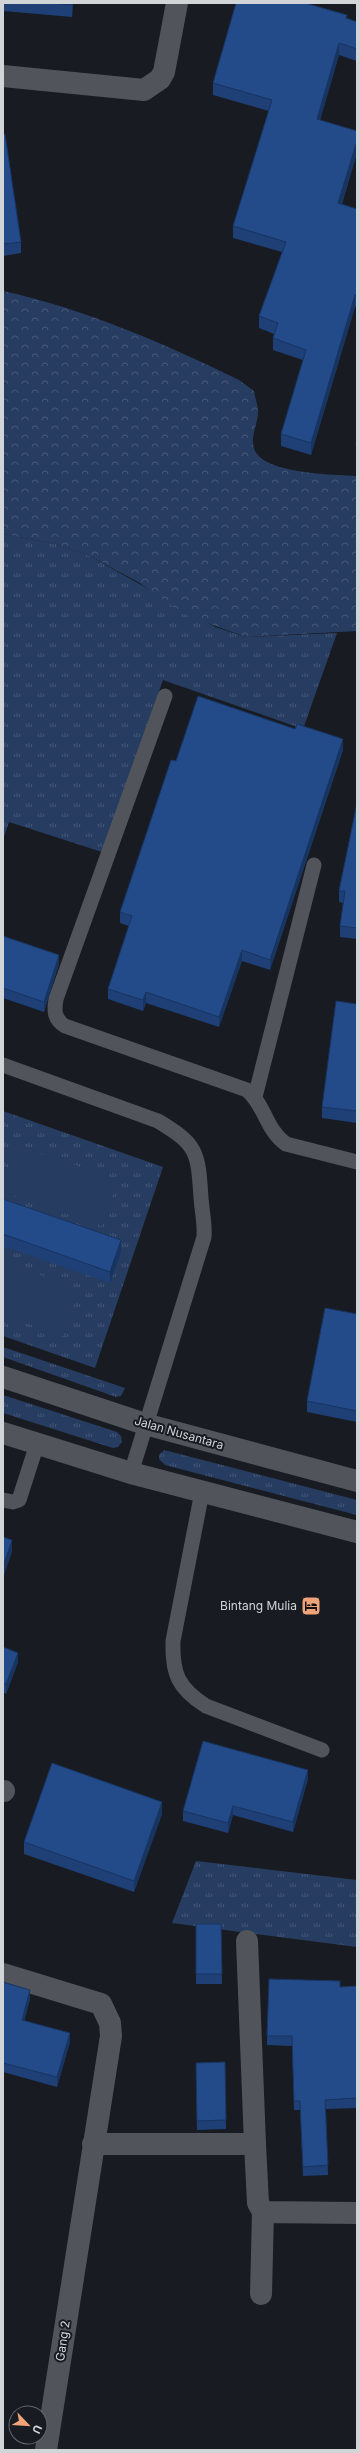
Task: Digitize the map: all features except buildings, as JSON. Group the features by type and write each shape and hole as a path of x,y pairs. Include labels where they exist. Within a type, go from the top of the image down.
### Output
{"street":[{"path":"3,76 144,90 160,79 164,72 177,3"},
{"name":"Jalan Nusantara","path":"3,1377 145,1424 357,1481"},
{"path":"3,1433 130,1473 357,1532"},
{"path":"247,1942 254,2144 258,2203 262,2212 261,2294"},
{"name":"Gang 2","path":"3,1974 86,1998 101,2004 107,2013 111,2036 79,2232 46,2450"},
{"path":"93,2144 254,2144"},
{"path":"262,2212 357,2213"}],"lane":[{"path":"165,696 56,999 55,1015 59,1022 65,1026 233,1083 247,1090 255,1097 264,1118 277,1138 286,1144 357,1162"},
{"path":"255,1097 314,865"},
{"path":"3,1065 158,1121 181,1135 192,1146 199,1161 201,1200 205,1221 204,1238 130,1473"},
{"path":"3,1500 13,1502 18,1500 37,1444"},
{"path":"202,1492 172,1641 172,1663 179,1682 191,1696 206,1706 322,1750"}],"green space":[{"path":"3,291 34,298 94,317 153,340 239,380 254,391 258,407 257,420 253,435 253,443 257,454 266,461 280,467 296,471 357,476 357,631 246,637 185,615 138,582 90,556 56,544 3,534"},
{"path":"3,534 56,544 90,556 215,627 246,637 337,633 303,729 163,680 102,852 9,822 3,840"},
{"path":"3,1111 163,1167 95,1368 3,1336"},
{"path":"16,1145 118,1180 102,1226 3,1192 3,1182"},
{"path":"3,1262 80,1289 63,1336 3,1315"},
{"path":"3,1347 125,1388 121,1396 116,1397 3,1357"},
{"path":"3,1395 117,1432 121,1436 122,1442 118,1447 113,1448 3,1413"},
{"path":"164,1450 357,1500 357,1515 165,1465 159,1459 159,1455"},
{"path":"196,1861 357,1880 357,1947 172,1923"}],"place":[{"name":"Bintang Mulia","path":"311,1606"}]}
